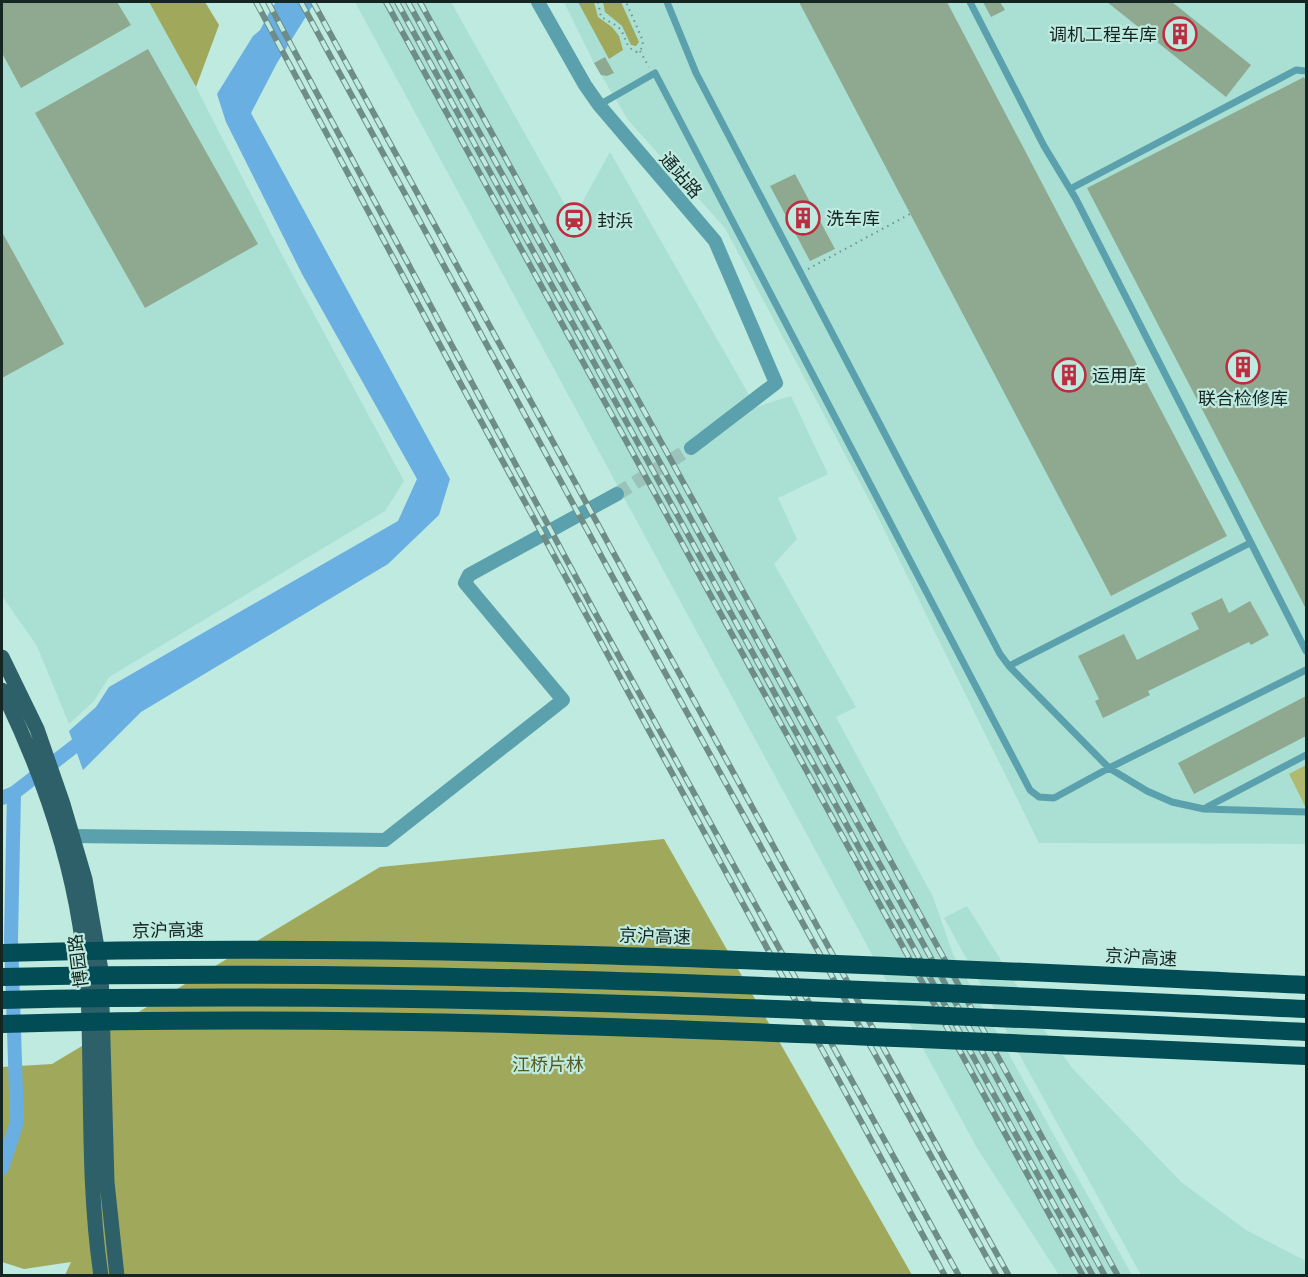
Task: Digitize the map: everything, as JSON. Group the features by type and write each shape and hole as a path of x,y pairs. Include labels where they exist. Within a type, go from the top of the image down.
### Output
{"highway":[{"name":"京沪高速","path":"2,953 264,950 457,952 855,965 1306,985"},
{"path":"2,977 182,974 500,977 802,986 1306,1009"},
{"path":"2,1000 148,997 436,999 790,1008 1306,1032"},
{"path":"2,1024 264,1020 443,1023 772,1033 1306,1056"}],"main road":[{"name":"博园路","path":"2,657 54,799 73,882 87,969 92,1183 101,1275"},
{"name":"博园路","path":"2,690 35,744"},
{"name":"博园路","path":"54,799 72,836 85,879 101,970 107,1182 117,1275"}],"street":[{"name":"通站路","path":"538,2 585,85 599,105 716,241 776,383 691,448"},
{"path":"72,836 385,840 563,700 465,583 469,575 617,494"}],"lane":[{"path":"668,2 696,74 1000,654 1009,666 1108,768 1147,791 1172,802 1204,809 1306,812"},
{"path":"970,2 1044,146 1070,189 1306,651"},
{"path":"1070,189 1296,70 1306,71"},
{"path":"599,105 655,73 1030,790 1039,797 1054,798 1108,768 1306,670"},
{"path":"1009,666 1250,543"},
{"path":"1204,809 1306,755"}],"path":[{"path":"598,2 601,17 622,32 624,41 630,49 640,51"},
{"path":"626,2 642,41 640,51 653,74"},
{"path":"801,273 910,214"}],"shaded area":[{"path":"2,2 149,2 404,481 385,511 109,677 94,701 69,724 37,646 2,596"},
{"path":"355,2 451,2 573,219 610,152 756,407 791,396 828,474 778,498 797,539 774,564 856,707 836,717 933,897 953,954 1132,1275 1059,1275 977,1148"},
{"path":"564,2 1306,2 1306,844 1039,843 876,513 725,228 628,120 594,63"},
{"path":"967,906 1049,1037 1073,1069 1181,1182 1246,1230 1306,1261 1306,1275 1141,1275 944,918"}],"green space":[{"path":"149,2 205,2 219,25 196,87"},
{"path":"578,2 594,2 598,17 612,27 619,36 623,50 609,59"},
{"path":"603,2 621,2 639,42 636,46 631,45 622,26 605,12"},
{"path":"1306,765 1306,808 1289,774"},
{"name":"江桥片林","path":"664,839 912,1275 65,1275 71,1262 24,1269 2,1262 2,1067 52,1064 380,867"}],"water":[{"path":"293,2 315,2 277,63 251,113 450,479 439,515 388,564 141,712 83,770 69,731 96,707 109,687 398,521 417,479 302,274 226,122 217,94 253,36"}],"building":[{"path":"2,2 117,2 131,25 21,88 2,53"},
{"name":"运用库","path":"799,2 947,2 1227,536 1111,596"},
{"path":"983,2 1000,2 1005,10 991,17"},
{"name":"调机工程车库","path":"1107,2 1172,2 1251,65 1226,97"},
{"path":"148,49 258,244 145,308 35,113"},
{"path":"605,57 614,73 607,76 601,75 594,63"},
{"name":"联合检修库","path":"1304,77 1306,82 1306,609 1087,188"},
{"name":"洗车库","path":"795,174 835,249 810,261 770,186"},
{"path":"2,232 64,344 2,378"},
{"path":"1222,598 1229,613 1250,601 1269,635 1251,645 1249,642 1148,691 1150,695 1103,718 1095,701 1099,699 1078,656 1124,634 1137,660 1199,629 1191,613"},
{"path":"1306,696 1306,736 1194,794 1178,763"}],"waterway":[{"path":"267,32 285,2"},
{"path":"2,798 14,793 88,734"},
{"path":"2,1168 17,1122 11,939 14,793"}],"tunnel":[{"path":"617,494 691,448"}],"railway":[{"path":"256,2 945,1276"},
{"path":"268,2 593,609 959,1276"},
{"path":"301,2 630,609 997,1276"},
{"path":"313,2 1009,1276"},
{"path":"386,2 1083,1276"},
{"path":"397,2 1093,1276"},
{"path":"408,2 1105,1276"},
{"path":"420,2 1118,1276"}],"place":[{"name":"调机工程车库","path":"1180,34"},
{"name":"洗车库","path":"803,218"},
{"name":"封浜","path":"574,220"},
{"name":"联合检修库","path":"1243,367"},
{"name":"运用库","path":"1069,375"}]}
